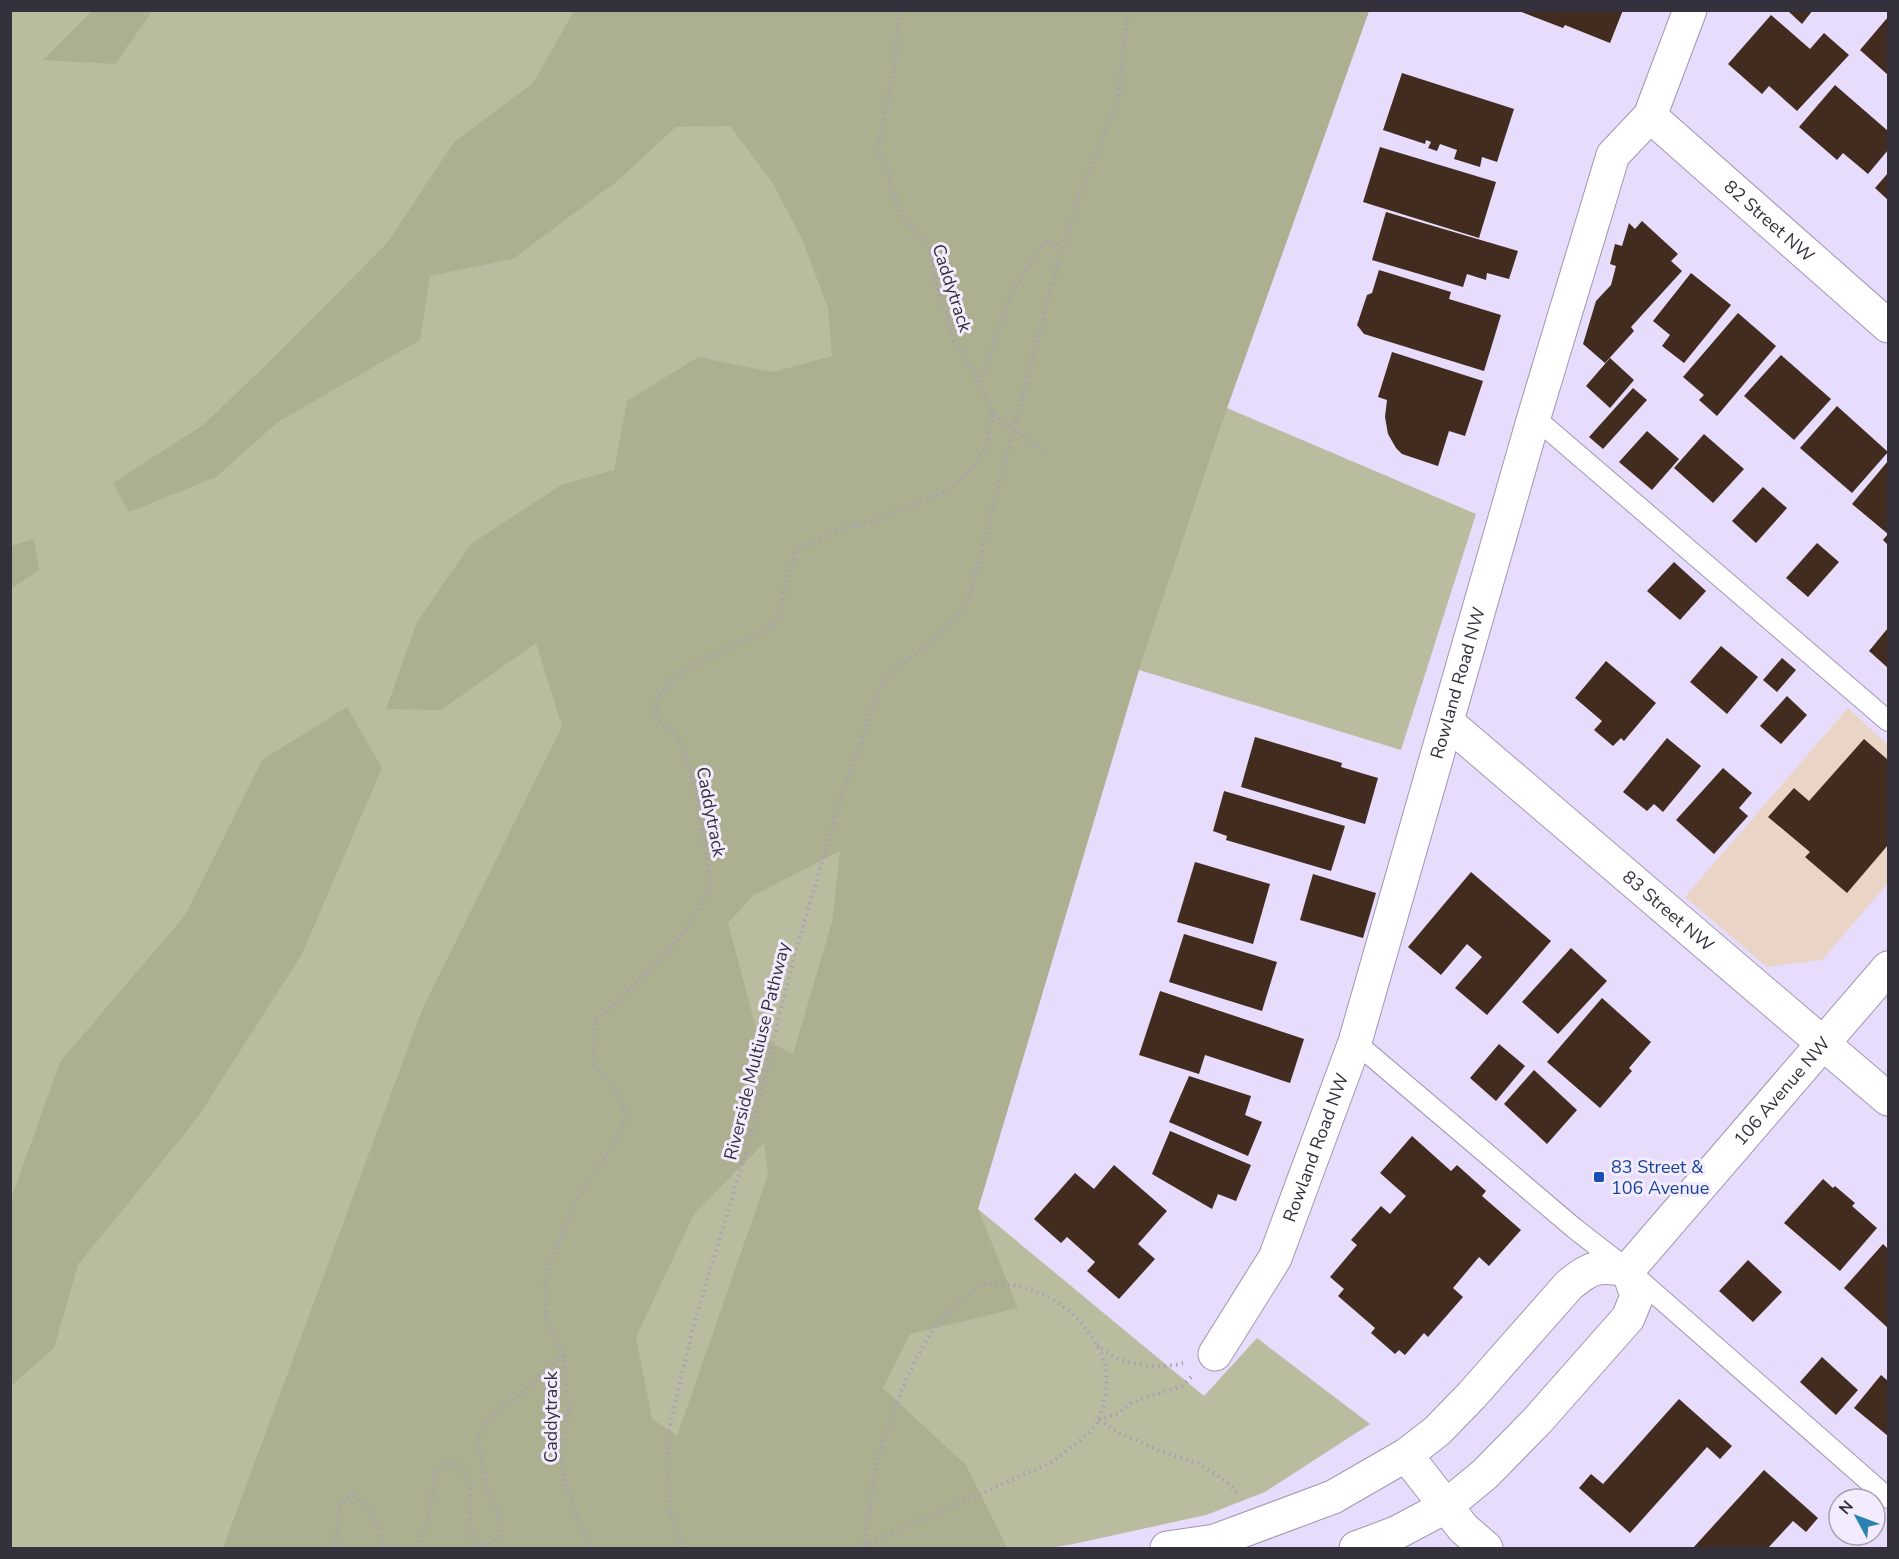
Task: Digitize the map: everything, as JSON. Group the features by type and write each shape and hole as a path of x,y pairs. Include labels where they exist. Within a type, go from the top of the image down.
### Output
{"street":[{"name":"Rowland Road NW","path":"1215,1354 1275,1258 1355,1042 1534,417 1612,155 1650,116 1690,10"},
{"name":"82 Street NW","path":"1650,116 1888,326"},
{"name":"83 Street NW","path":"1447,722 1888,1099"},
{"name":"106 Avenue NW","path":"1628,1270 1888,968"},
{"path":"1167,1548 1215,1540 1333,1497 1406,1455 1437,1431 1472,1395 1569,1285 1585,1272 1604,1266 1628,1270 1637,1296 1628,1318 1516,1444 1485,1474 1445,1507 1396,1533 1356,1548"},
{"path":"1406,1455 1463,1528 1486,1548"}],"lane":[{"path":"1534,417 1888,721"},
{"path":"1355,1042 1565,1220 1628,1270 1888,1498"}],"path":[{"name":"Caddytrack","path":"590,1548 565,1483 560,1447 568,1416 564,1356 546,1318 545,1274 577,1199 616,1139 626,1117 619,1094 593,1063 595,1020 619,1000 684,933 711,886 696,790 680,739 657,719 656,699 669,682 684,670 763,631 779,617 796,549 832,532 875,520 946,491 970,471 987,444 993,415 979,382 954,341 937,289 929,248 901,213 878,147 893,77 900,10"},
{"path":"979,382 1014,289 1046,240 1062,247 1082,189 1118,100 1128,10"},
{"name":"Riverside Multiuse Pathway","path":"684,1548 669,1511 668,1433 694,1324 745,1155 796,949 839,806 875,701 887,675 937,637 961,612 969,598 1062,247"},
{"path":"993,415 1044,451"},
{"path":"864,1548 875,1468 896,1405 914,1362 940,1322 962,1299 985,1284 1021,1286 1041,1294 1062,1306 1084,1325 1097,1345 1106,1366 1106,1392 1099,1420"},
{"path":"1097,1345 1117,1358 1147,1365 1172,1366 1215,1354"},
{"path":"859,1548 1052,1462 1074,1446 1099,1420 1119,1413 1132,1402 1182,1386 1215,1354"},
{"path":"417,1548 430,1512 434,1474 442,1466 453,1462 463,1470 470,1482 469,1530 482,1548 498,1537 501,1520 488,1491 477,1436 490,1419 564,1356"},
{"path":"1099,1420 1120,1433 1160,1451 1198,1463 1226,1481 1245,1500"},
{"path":"335,1548 340,1506 351,1495 360,1498 369,1509 385,1548"}],"shaded area":[{"path":"1848,708 1888,745 1888,883 1822,960 1767,967 1685,897"}],"green space":[{"path":"11,11 1369,11 1227,408 1476,514 1401,750 1139,670 978,1209 1204,1396 1257,1338 1370,1424 1265,1492 1206,1515 1047,1548 11,1548"},
{"path":"92,11 152,11 116,64 43,60"},
{"path":"574,11 1369,11 1227,408 1139,669 978,1209 1018,1308 910,1334 883,1388 966,1465 1007,1548 223,1548 422,1010 562,726 536,643 441,710 386,709 417,622 471,544 561,485 614,470 627,401 698,357 773,372 832,356 828,308 802,239 772,182 730,126 676,127 616,182 513,259 430,276 420,340 278,422 216,477 129,512 113,483 203,425 387,243 454,142 533,83","holes":["840,851 832,922 793,1054 758,1036 728,923 754,895","764,1143 768,1175 677,1436 652,1419 636,1337 694,1214"]},
{"path":"34,539 39,570 11,589 11,546"},
{"path":"347,707 382,768 302,954 198,1117 78,1265 54,1348 11,1386 11,1199 60,1062 186,914 262,760"}],"building":[{"path":"1623,10 1610,43 1565,25 1563,28 1519,11"},
{"path":"1787,10 1813,10 1802,24"},
{"path":"1771,15 1810,49 1824,33 1849,55 1797,111 1769,86 1762,94 1728,64"},
{"path":"1888,17 1888,75 1860,50"},
{"path":"1402,73 1514,109 1497,162 1482,157 1480,167 1454,159 1457,150 1440,144 1437,151 1428,148 1431,142 1426,140 1425,144 1383,130"},
{"path":"1835,85 1888,131 1888,150 1868,174 1843,153 1837,160 1799,127"},
{"path":"1380,147 1496,182 1479,238 1363,202"},
{"path":"1888,173 1888,200 1875,188"},
{"path":"1386,212 1518,251 1509,279 1487,273 1486,280 1467,274 1463,287 1372,260"},
{"path":"1642,221 1678,254 1671,261 1682,271 1631,327 1634,331 1605,363 1583,344 1596,301 1611,285 1616,266 1610,264 1615,244 1622,246 1629,223 1635,229"},
{"path":"1379,270 1451,292 1449,299 1501,315 1484,371 1364,334 1357,325 1367,295 1372,293"},
{"path":"1691,273 1731,305 1684,363 1662,346 1670,335 1653,321"},
{"path":"1738,313 1776,346 1717,416 1699,400 1704,395 1683,377"},
{"path":"1392,352 1483,381 1465,436 1449,431 1438,466 1402,454 1388,434 1385,417 1387,400 1378,397"},
{"path":"1781,355 1831,399 1794,440 1744,396"},
{"path":"1610,358 1634,380 1610,408 1586,386"},
{"path":"1633,388 1647,400 1603,449 1589,437"},
{"path":"1837,406 1888,452 1852,493 1800,448"},
{"path":"1647,431 1679,459 1652,490 1619,462"},
{"path":"1704,434 1744,469 1713,503 1674,468"},
{"path":"1888,461 1888,534 1852,504"},
{"path":"1763,487 1787,508 1756,543 1732,521"},
{"path":"1888,534 1888,545 1883,540"},
{"path":"1817,543 1839,562 1808,597 1786,578"},
{"path":"1674,562 1706,591 1680,620 1647,591"},
{"path":"1888,628 1888,668 1869,651"},
{"path":"1721,646 1758,677 1727,714 1690,682"},
{"path":"1782,658 1796,670 1777,692 1763,680"},
{"path":"1606,661 1656,703 1624,741 1621,738 1613,746 1594,730 1602,721 1575,698"},
{"path":"1787,696 1807,715 1781,744 1760,726"},
{"path":"1255,737 1342,763 1341,767 1378,778 1365,824 1241,787"},
{"path":"1667,738 1701,766 1663,812 1654,804 1647,811 1623,792"},
{"path":"1864,739 1888,760 1888,845 1847,893 1805,857 1810,852 1768,817 1794,788 1809,801"},
{"path":"1723,768 1752,793 1739,808 1748,816 1714,854 1676,820"},
{"path":"1224,791 1345,826 1331,871 1226,840 1227,836 1213,831"},
{"path":"1195,862 1270,884 1253,944 1177,922"},
{"path":"1471,872 1551,941 1487,1015 1455,988 1482,957 1467,944 1441,975 1408,947"},
{"path":"1313,874 1376,893 1363,938 1300,920"},
{"path":"1184,934 1277,962 1262,1011 1169,982"},
{"path":"1571,948 1607,981 1558,1034 1522,1002"},
{"path":"1160,991 1304,1039 1290,1083 1205,1055 1199,1074 1139,1055"},
{"path":"1602,998 1651,1042 1629,1068 1632,1071 1600,1108 1547,1062"},
{"path":"1499,1044 1525,1066 1496,1101 1470,1078"},
{"path":"1534,1070 1577,1110 1547,1144 1504,1104"},
{"path":"1189,1076 1251,1096 1245,1115 1262,1122 1248,1156 1169,1122"},
{"path":"1170,1131 1251,1165 1236,1201 1218,1194 1212,1209 1152,1174"},
{"path":"1412,1136 1451,1171 1457,1165 1486,1191 1482,1196 1521,1230 1489,1266 1479,1257 1453,1288 1463,1297 1428,1337 1424,1333 1405,1355 1399,1350 1395,1354 1371,1333 1375,1328 1338,1296 1344,1289 1330,1277 1357,1245 1351,1240 1381,1206 1390,1214 1406,1196 1380,1173"},
{"path":"1114,1165 1167,1211 1138,1244 1155,1259 1119,1299 1087,1271 1095,1262 1067,1237 1061,1243 1034,1219 1075,1173 1094,1189"},
{"path":"1823,1179 1855,1203 1852,1206 1877,1228 1840,1271 1784,1223"},
{"path":"1883,1244 1888,1249 1888,1328 1844,1288"},
{"path":"1748,1260 1782,1292 1753,1322 1719,1291"},
{"path":"1822,1357 1858,1390 1836,1415 1800,1382"},
{"path":"1881,1375 1888,1381 1888,1436 1854,1408"},
{"path":"1679,1399 1732,1446 1720,1459 1707,1447 1630,1533 1579,1488 1591,1474 1603,1484"},
{"path":"1764,1470 1818,1518 1806,1532 1793,1521 1768,1548 1693,1548"}],"place":[{"name":"83 Street & 106 Avenue","path":"1599,1177"}]}
